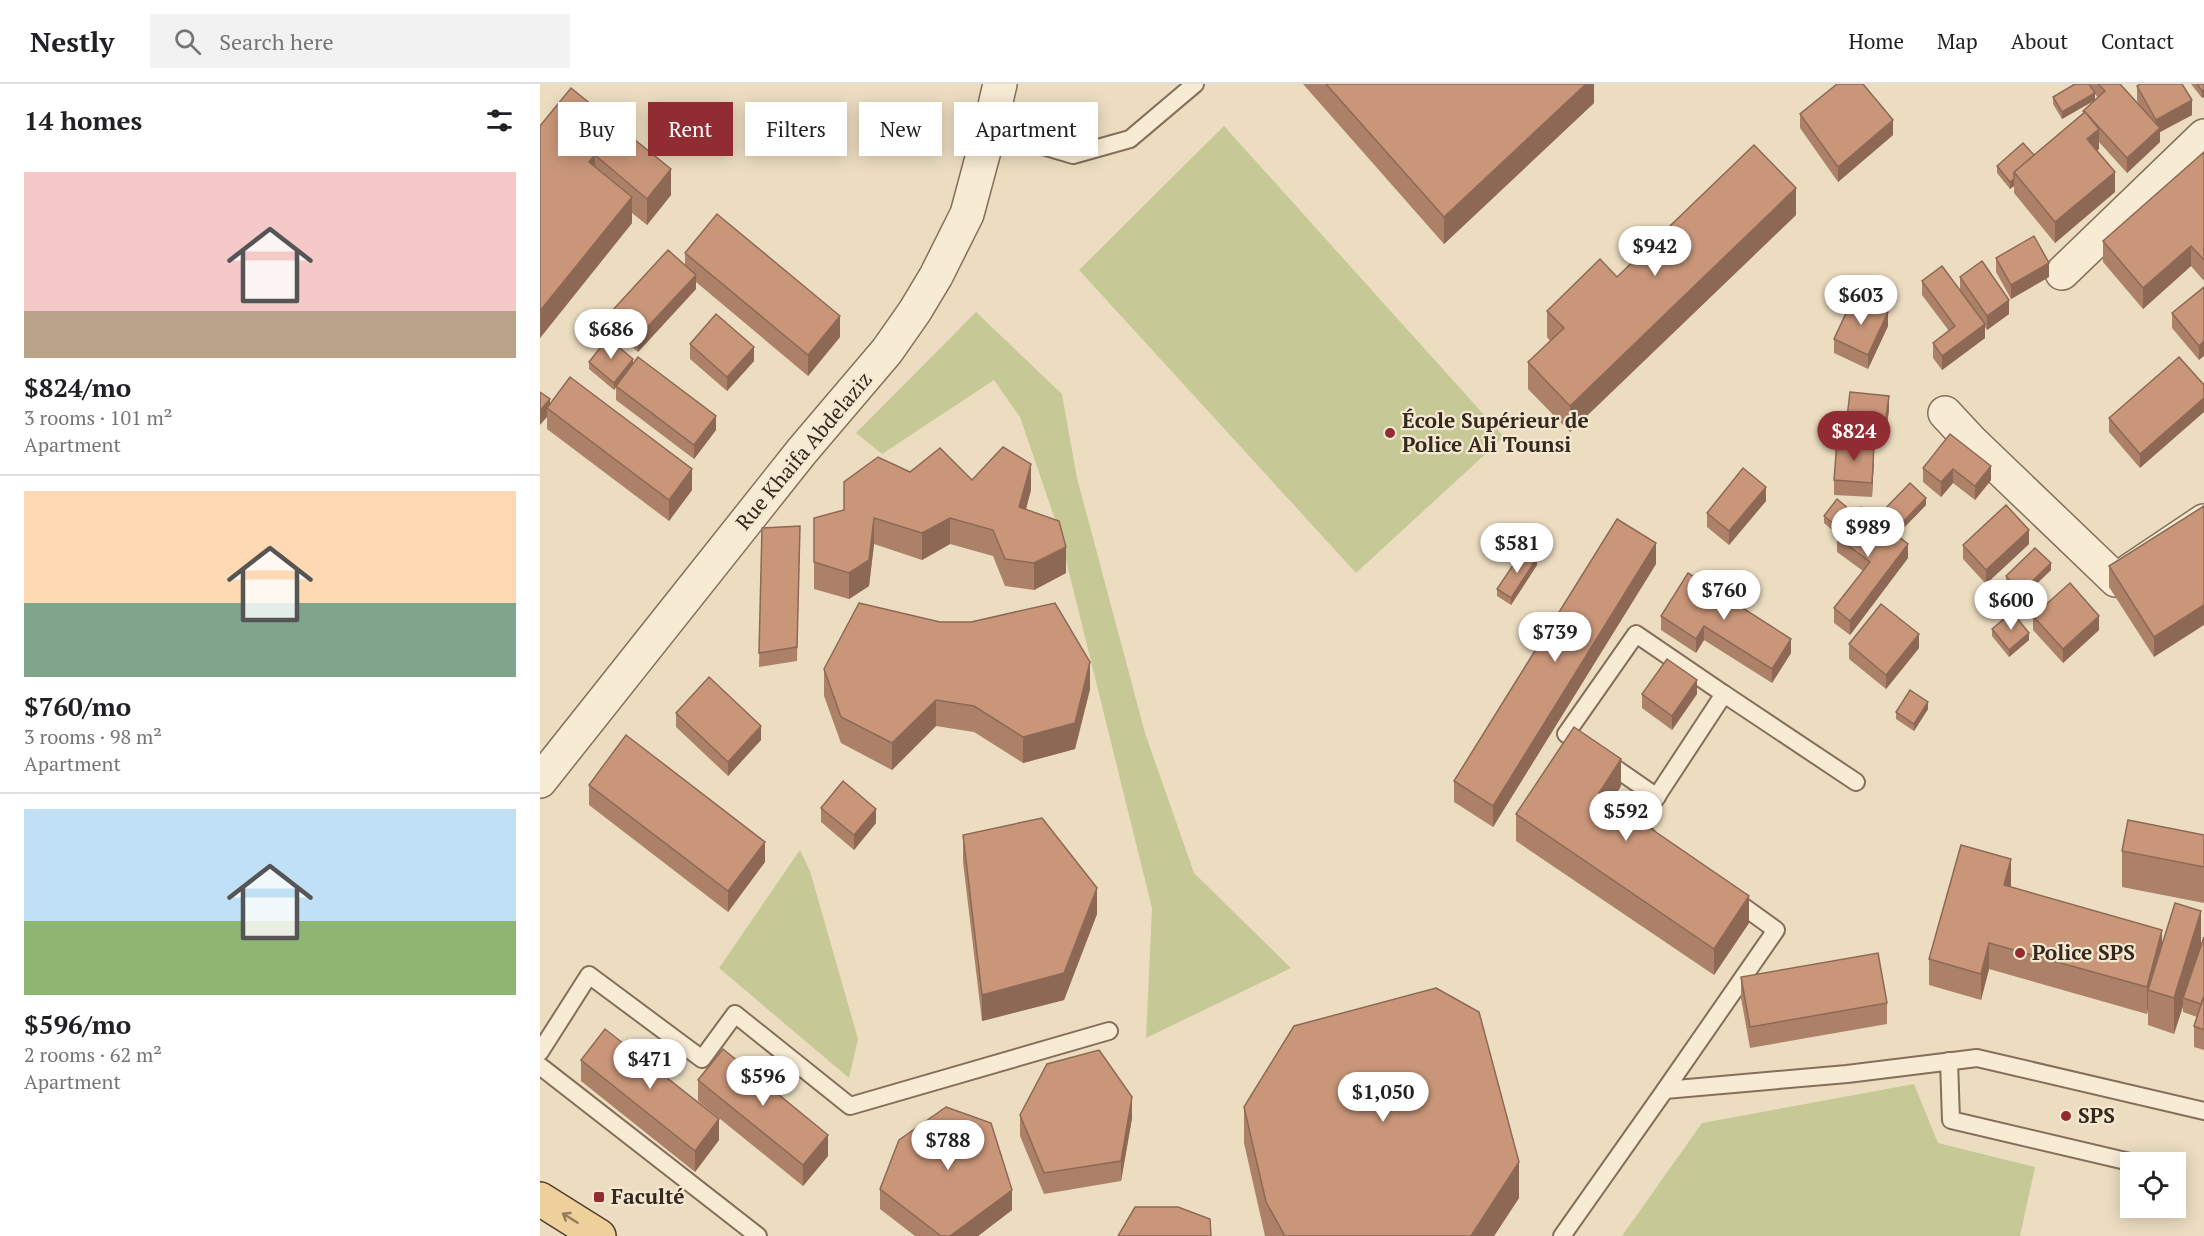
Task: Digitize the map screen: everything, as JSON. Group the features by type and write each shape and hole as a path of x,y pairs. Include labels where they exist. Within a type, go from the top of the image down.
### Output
{"main road":[{"path":"540,1199 599,1236"}],"street":[{"name":"Rue Khaifa Abdelaziz","path":"996,102 1000,84"},
{"path":"2062,273 2204,136"},
{"name":"Rue Khaifa Abdelaziz","path":"540,781 802,451 892,343 936,276 967,214 983,156"},
{"path":"1945,413 1972,442 2116,580 2204,521"}],"lane":[{"path":"1098,147 1130,139 1195,84"},
{"path":"1657,797 1566,734 1636,634 1856,782"},
{"path":"1664,848 1636,828 1724,694"},
{"path":"1563,1236 1776,930 1720,889"},
{"path":"540,1052 589,975 702,1059 735,1014 850,1106 1109,1031"},
{"path":"1665,1090 1847,1074 1977,1058 2202,1114"},
{"path":"1949,1061 1951,1120 2120,1160"},
{"path":"540,1066 758,1236"}],"green space":[{"path":"1224,126 1504,437 1356,573 1079,270"},
{"path":"976,312 1062,394 1077,478 1145,733 1194,873 1291,968 1146,1038 1152,908 1058,528 1020,417 994,380 882,454 856,433"},
{"path":"800,850 810,871 858,1039 849,1078 719,968"},
{"path":"1914,1084 1938,1143 2035,1167 2020,1236 1622,1236 1702,1123"}],"building":[{"path":"1326,84 1586,84 1444,217"},
{"path":"1837,84 1863,84 1893,120 1838,167 1800,114"},
{"path":"2075,84 2089,84 2095,93 2062,112 2053,97"},
{"path":"2098,84 2120,84 2160,128 2127,158 2083,111 2105,91"},
{"path":"2140,84 2182,84 2192,100 2156,120 2137,86"},
{"path":"2197,84 2204,84 2202,91"},
{"path":"571,88 588,102 560,102"},
{"path":"558,104 558,156 594,156 589,162 632,197 540,311 540,126"},
{"path":"2085,112 2099,129 2087,139 2115,172 2055,222 2014,172"},
{"path":"636,141 648,150 648,156 655,156 671,169 647,199 596,156 636,156"},
{"path":"2023,143 2034,155 2014,172 2014,179 2010,182 1997,166"},
{"path":"1754,145 1796,188 1570,406 1528,362 1564,328 1547,311 1600,259 1617,277"},
{"path":"2204,152 2204,260 2191,246 2143,288 2103,241"},
{"path":"717,214 840,316 808,355 685,253"},
{"path":"2034,236 2049,263 2011,285 1996,258"},
{"path":"668,250 696,275 638,337 611,312"},
{"path":"1982,261 2009,300 1987,316 1960,277"},
{"path":"1942,266 1985,324 1942,356 1933,343 1955,326 1922,281"},
{"path":"2204,287 2204,341 2199,346 2172,313"},
{"path":"1854,296 1888,312 1868,355 1834,339"},
{"path":"716,314 754,347 727,377 690,344"},
{"path":"608,338 633,359 614,383 589,362"},
{"path":"638,357 716,416 694,445 616,386"},
{"path":"2179,357 2204,385 2204,398 2140,454 2109,418"},
{"path":"570,377 692,469 669,500 547,408"},
{"path":"540,392 550,399 540,411"},
{"path":"1850,392 1889,396 1884,430 1846,426"},
{"path":"1950,434 1991,466 1975,486 1953,469 1941,482 1923,468"},
{"path":"1837,441 1874,444 1872,483 1834,480"},
{"path":"1003,447 1031,464 1019,507 1059,521 1066,547 1034,563 1005,559 993,530 950,518 922,533 874,518 869,560 849,573 814,562 814,518 844,510 844,482 878,457 910,472 940,448 972,480"},
{"path":"1743,468 1766,487 1729,531 1707,513"},
{"path":"1910,483 1926,498 1893,532 1878,516"},
{"path":"1837,499 1855,514 1841,530 1824,516"},
{"path":"2006,505 2029,530 1986,570 1963,545"},
{"path":"2204,506 2204,605 2154,637 2109,566"},
{"path":"1861,507 1908,544 1850,621 1834,608 1870,562 1837,537"},
{"path":"1617,519 1656,543 1493,806 1454,781"},
{"path":"800,526 797,647 759,653 762,528"},
{"path":"2035,548 2051,563 2021,592 2006,576"},
{"path":"1524,549 1537,558 1511,598 1497,589"},
{"path":"1688,573 1791,639 1772,669 1704,626 1696,639 1661,616"},
{"path":"2070,583 2099,616 2063,649 2033,616"},
{"path":"859,603 940,622 971,622 1055,603 1090,662 1075,723 1023,737 974,706 936,700 892,743 841,717 824,669"},
{"path":"1881,604 1919,634 1886,675 1849,644"},
{"path":"2012,612 2029,633 2009,650 1992,629"},
{"path":"1667,659 1697,680 1672,716 1642,694"},
{"path":"709,677 761,726 728,762 676,713"},
{"path":"1910,690 1928,702 1914,724 1896,712"},
{"path":"1574,727 1621,759 1599,793 1749,896 1714,949 1516,814"},
{"path":"626,735 765,842 728,891 589,785"},
{"path":"843,781 876,809 854,835 821,808"},
{"path":"1042,818 1097,888 1064,973 982,995 963,835"},
{"path":"2128,820 2204,835 2204,867 2122,851"},
{"path":"1961,845 2011,859 2004,885 2162,930 2147,987 1989,943 1981,974 1929,959"},
{"path":"2175,903 2201,911 2174,998 2148,990"},
{"path":"2204,937 2204,996 2201,1004 2183,998"},
{"path":"1878,953 1887,1003 1750,1027 1741,977"},
{"path":"1436,988 1479,1012 1519,1162 1471,1236 1285,1236 1266,1202 1244,1107 1294,1026"},
{"path":"2204,996 2204,1030 2194,1026"},
{"path":"605,1029 719,1119 695,1151 581,1060"},
{"path":"723,1049 828,1135 803,1165 698,1080"},
{"path":"1099,1050 1132,1097 1121,1161 1044,1173 1020,1115 1047,1064"},
{"path":"946,1107 991,1123 1012,1190 950,1236 941,1236 880,1189 899,1140"},
{"path":"1135,1207 1178,1207 1210,1219 1211,1236 1118,1236"}],"place":[{"name":"École Supérieur de Police Ali Tounsi","path":"1390,433"},
{"name":"Police SPS","path":"2020,953"},
{"name":"SPS","path":"2066,1116"},
{"name":"Faculté","path":"599,1197"}]}
